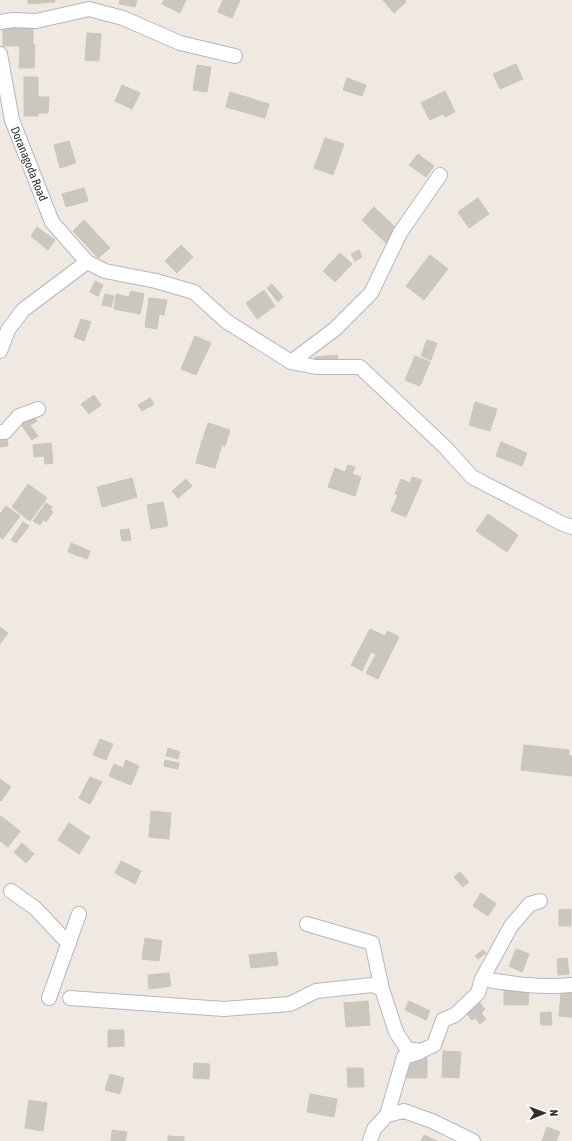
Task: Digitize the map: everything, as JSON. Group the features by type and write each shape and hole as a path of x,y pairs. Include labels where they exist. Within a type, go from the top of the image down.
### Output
{"street":[{"path":"0,22 13,20 36,20 89,9 123,18 180,44 235,56"},
{"name":"Doranagoda Road","path":"0,54 6,120 52,222 87,262"},
{"path":"291,362 335,329 371,294 400,233 440,175"},
{"path":"0,351 8,330 23,310 87,262 106,272 156,281 194,292 226,320 291,362 316,367 360,367 445,447 472,477 563,524 572,526"},
{"path":"0,432 5,432 19,416 38,409"},
{"path":"11,891 35,908 69,944"},
{"path":"387,1116 404,1057 434,1045 443,1020 455,1015 478,993 482,979 512,926 530,904 540,901"},
{"path":"49,998 79,914"},
{"path":"307,924 372,943 382,989 396,1032 407,1049 421,1051"},
{"path":"482,979 518,985 550,987 572,985"},
{"path":"70,998 224,1009 290,1004 316,990 372,984 382,989"},
{"path":"370,1141 374,1129 387,1116 404,1110 432,1121 473,1141"}],"building":[{"path":"28,0 55,0 55,2 28,4"},
{"path":"120,0 137,0 135,7 119,4"},
{"path":"164,0 186,0 180,13 162,4"},
{"path":"223,0 240,0 232,18 218,12"},
{"path":"383,0 405,0 406,2 394,13"},
{"path":"3,27 33,27 33,45 35,45 34,68 19,68 20,46 3,46"},
{"path":"87,33 101,34 99,61 85,60"},
{"path":"516,64 523,79 500,89 493,74"},
{"path":"197,65 211,67 207,92 193,90"},
{"path":"24,77 38,77 38,97 49,97 48,113 38,113 38,116 24,116"},
{"path":"347,78 366,85 362,96 343,90"},
{"path":"122,85 140,93 132,109 115,101"},
{"path":"445,91 455,112 445,117 443,114 430,120 421,103"},
{"path":"230,92 269,104 265,118 226,107"},
{"path":"325,138 344,144 333,175 314,168"},
{"path":"69,141 76,163 60,168 54,145"},
{"path":"418,154 434,166 426,177 409,165"},
{"path":"84,188 88,201 66,207 62,194"},
{"path":"478,198 489,214 469,228 458,212"},
{"path":"374,207 398,230 386,243 362,220"},
{"path":"84,220 110,248 98,258 73,231"},
{"path":"37,227 55,240 48,250 31,236"},
{"path":"181,245 193,257 177,273 165,261"},
{"path":"359,250 362,257 355,261 351,254"},
{"path":"340,253 352,264 335,282 323,271"},
{"path":"430,255 448,269 424,300 406,286"},
{"path":"95,281 103,285 98,296 90,292"},
{"path":"272,284 283,297 278,302 267,288"},
{"path":"264,290 275,306 257,319 246,303"},
{"path":"131,291 144,294 140,314 114,309 116,294 129,297"},
{"path":"105,294 114,296 111,307 102,305"},
{"path":"149,298 167,300 164,315 159,314 157,329 145,327"},
{"path":"81,319 91,322 84,341 74,337"},
{"path":"195,336 211,343 196,375 181,369"},
{"path":"427,340 437,343 431,360 421,356"},
{"path":"337,355 338,365 316,367 315,357"},
{"path":"415,356 430,362 420,386 405,380"},
{"path":"94,395 101,405 89,414 81,404"},
{"path":"150,398 154,404 142,411 138,405"},
{"path":"475,402 497,409 490,431 469,425"},
{"path":"34,416 37,421 30,425 38,436 32,440 20,423 26,418 28,421"},
{"path":"208,423 230,430 225,446 203,439"},
{"path":"7,438 8,446 0,447 0,439"},
{"path":"202,440 222,445 215,468 196,463"},
{"path":"501,442 527,453 522,466 496,456"},
{"path":"51,443 53,463 45,464 44,456 34,457 33,445"},
{"path":"348,465 355,467 352,474 361,477 355,496 328,487 335,468 345,472"},
{"path":"412,477 422,480 406,517 391,511 398,495 395,494 401,479 410,483"},
{"path":"132,478 137,497 102,507 97,487"},
{"path":"186,479 192,486 178,498 172,491"},
{"path":"28,484 47,498 30,521 12,507"},
{"path":"163,502 168,526 151,529 147,505"},
{"path":"46,503 52,507 50,510 53,512 46,522 43,520 40,525 33,521"},
{"path":"6,506 20,516 3,539 0,537 0,514"},
{"path":"488,514 518,535 507,552 476,531"},
{"path":"23,522 29,526 16,543 11,540"},
{"path":"129,529 131,540 122,541 120,530"},
{"path":"71,543 90,551 87,559 68,552"},
{"path":"0,627 8,633 0,644"},
{"path":"370,629 385,636 388,631 399,637 378,679 366,673 376,654 371,652 362,671 351,665"},
{"path":"100,739 113,744 106,760 93,755"},
{"path":"524,745 569,750 569,755 572,756 572,776 521,770"},
{"path":"168,748 180,752 178,759 166,756"},
{"path":"126,760 139,766 131,785 109,776 114,764 123,768"},
{"path":"165,760 179,763 178,769 164,766"},
{"path":"90,777 102,782 90,804 79,798"},
{"path":"0,779 11,787 1,801 0,800"},
{"path":"151,811 171,813 169,839 149,837"},
{"path":"1,816 20,831 8,847 0,841"},
{"path":"69,823 90,837 79,854 58,840"},
{"path":"22,843 34,854 26,863 14,852"},
{"path":"121,861 141,871 135,884 115,873"},
{"path":"460,872 469,882 463,887 454,877"},
{"path":"481,893 496,904 488,916 473,906"},
{"path":"571,909 571,926 559,926 559,910"},
{"path":"145,938 162,941 159,961 142,959"},
{"path":"516,949 529,954 522,972 509,966"},
{"path":"483,950 486,953 478,959 475,956"},
{"path":"276,952 278,965 251,968 249,955"},
{"path":"567,958 569,974 558,975 557,959"},
{"path":"169,973 171,986 149,989 148,975"},
{"path":"504,990 529,991 528,1005 504,1005"},
{"path":"561,992 572,993 572,1017 559,1016"},
{"path":"368,1001 370,1025 346,1027 344,1003"},
{"path":"409,1001 430,1011 426,1020 405,1010"},
{"path":"479,1002 485,1009 481,1013 486,1019 480,1024 475,1018 472,1020 466,1013"},
{"path":"551,1012 552,1025 541,1025 540,1013"},
{"path":"108,1030 124,1030 124,1046 108,1047"},
{"path":"443,1051 461,1052 459,1078 442,1077"},
{"path":"427,1058 427,1078 405,1078 405,1059"},
{"path":"194,1063 210,1064 209,1079 193,1078"},
{"path":"347,1068 363,1068 364,1087 348,1087"},
{"path":"110,1074 124,1078 120,1094 105,1090"},
{"path":"310,1094 337,1099 334,1117 307,1112"},
{"path":"29,1100 47,1103 43,1131 25,1128"},
{"path":"547,1127 560,1132 556,1141 542,1141"},
{"path":"112,1130 127,1132 125,1141 111,1141"},
{"path":"424,1135 437,1141 421,1141"},
{"path":"168,1136 184,1137 184,1141 168,1141"}]}
